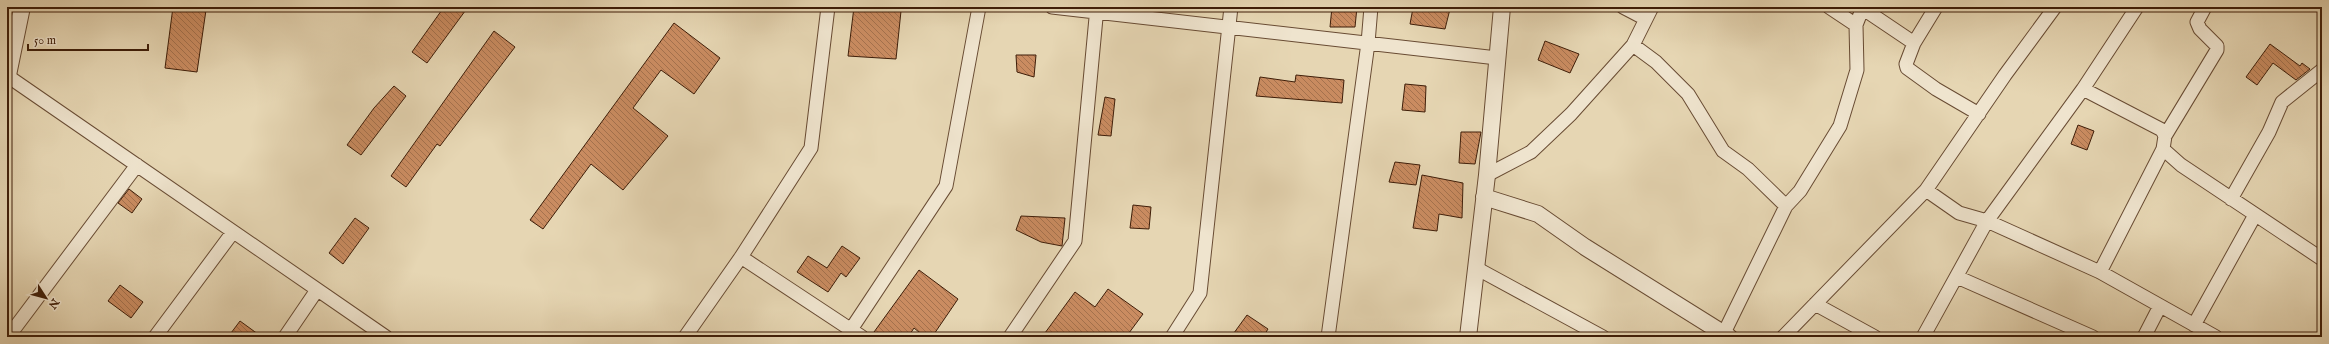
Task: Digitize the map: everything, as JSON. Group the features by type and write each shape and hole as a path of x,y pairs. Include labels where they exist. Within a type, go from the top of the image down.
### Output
{"street":[{"path":"22,7 8,79 317,290 371,333 386,337"},
{"path":"685,337 741,257 812,148 828,7"},
{"path":"848,333 946,186 979,7"},
{"path":"1052,7 1097,10 1497,58"},
{"path":"1172,337 1200,293 1231,7"},
{"path":"1328,337 1368,43 1371,7"},
{"path":"1468,337 1487,175 1502,7"},
{"path":"1487,175 1531,152 1571,114 1633,46 1649,13 1623,7"},
{"path":"1829,7 1856,25"},
{"path":"1484,197 1538,214 1725,336 1786,206 1800,191 1840,126 1857,70 1856,25 1862,7 1914,43"},
{"path":"1936,7 1914,43 1906,64 1907,68 1936,89 1978,114"},
{"path":"1783,337 1926,190 1978,114 2055,7"},
{"path":"1923,337 1988,222 2083,89 2137,7"},
{"path":"2100,272 2162,149 2165,136 2217,50 2217,46 2200,30 2197,22 2205,7"},
{"path":"1010,337 1075,241 1097,10"},
{"path":"1633,46 1656,62 1688,94 1723,151 1748,169 1786,206"},
{"path":"2231,199 2269,132 2282,102 2322,70"},
{"path":"2083,89 2162,130 2165,136"},
{"path":"2162,149 2181,165 2322,259"},
{"path":"8,337 137,166"},
{"path":"1926,190 1959,213 1988,222 2100,272 2216,337"},
{"path":"2194,325 2255,215"},
{"path":"155,337 233,232"},
{"path":"741,257 848,333 862,337"},
{"path":"1476,268 1603,337"},
{"path":"1956,277 2093,337"},
{"path":"285,337 317,290"},
{"path":"1815,304 1876,337"},
{"path":"2144,337 2160,306"}],"building":[{"path":"173,7 206,10 197,72 165,68"},
{"path":"444,7 468,7 427,63 412,52"},
{"path":"854,7 901,11 896,59 848,56"},
{"path":"1332,7 1357,7 1355,27 1330,27"},
{"path":"1422,7 1450,9 1445,29 1410,24 1413,8"},
{"path":"674,23 720,58 694,94 661,70 633,108 668,136 623,190 591,164 543,229 530,220"},
{"path":"494,31 515,47 440,146 437,144 406,187 391,176"},
{"path":"1545,41 1579,54 1570,73 1538,60"},
{"path":"2270,44 2300,66 2302,63 2310,69 2296,80 2273,63 2257,85 2246,77"},
{"path":"1016,55 1036,55 1034,77 1017,72"},
{"path":"1296,75 1344,80 1342,103 1256,96 1260,77 1295,82"},
{"path":"1405,84 1426,86 1425,112 1402,110"},
{"path":"394,86 406,96 361,155 347,145 374,108"},
{"path":"1105,97 1115,99 1111,136 1098,135"},
{"path":"2078,125 2094,131 2087,150 2071,144"},
{"path":"1461,132 1481,132 1475,164 1459,163"},
{"path":"1395,162 1420,165 1416,185 1389,182"},
{"path":"1422,175 1463,183 1462,218 1439,214 1437,231 1413,228"},
{"path":"129,189 142,199 132,213 118,203"},
{"path":"1133,205 1151,207 1149,229 1130,228"},
{"path":"1021,216 1065,218 1062,246 1041,242 1016,230"},
{"path":"355,218 369,228 343,264 329,253"},
{"path":"842,246 860,258 846,277 841,273 828,292 797,272 808,256 827,268"},
{"path":"919,270 958,299 932,337 925,337 914,328 908,337 882,337 874,332"},
{"path":"120,285 143,302 131,318 108,301"},
{"path":"1108,289 1143,314 1126,337 1042,337 1075,292 1095,307"},
{"path":"1247,315 1268,329 1263,337 1231,337"},
{"path":"240,321 262,337 228,337"}]}
